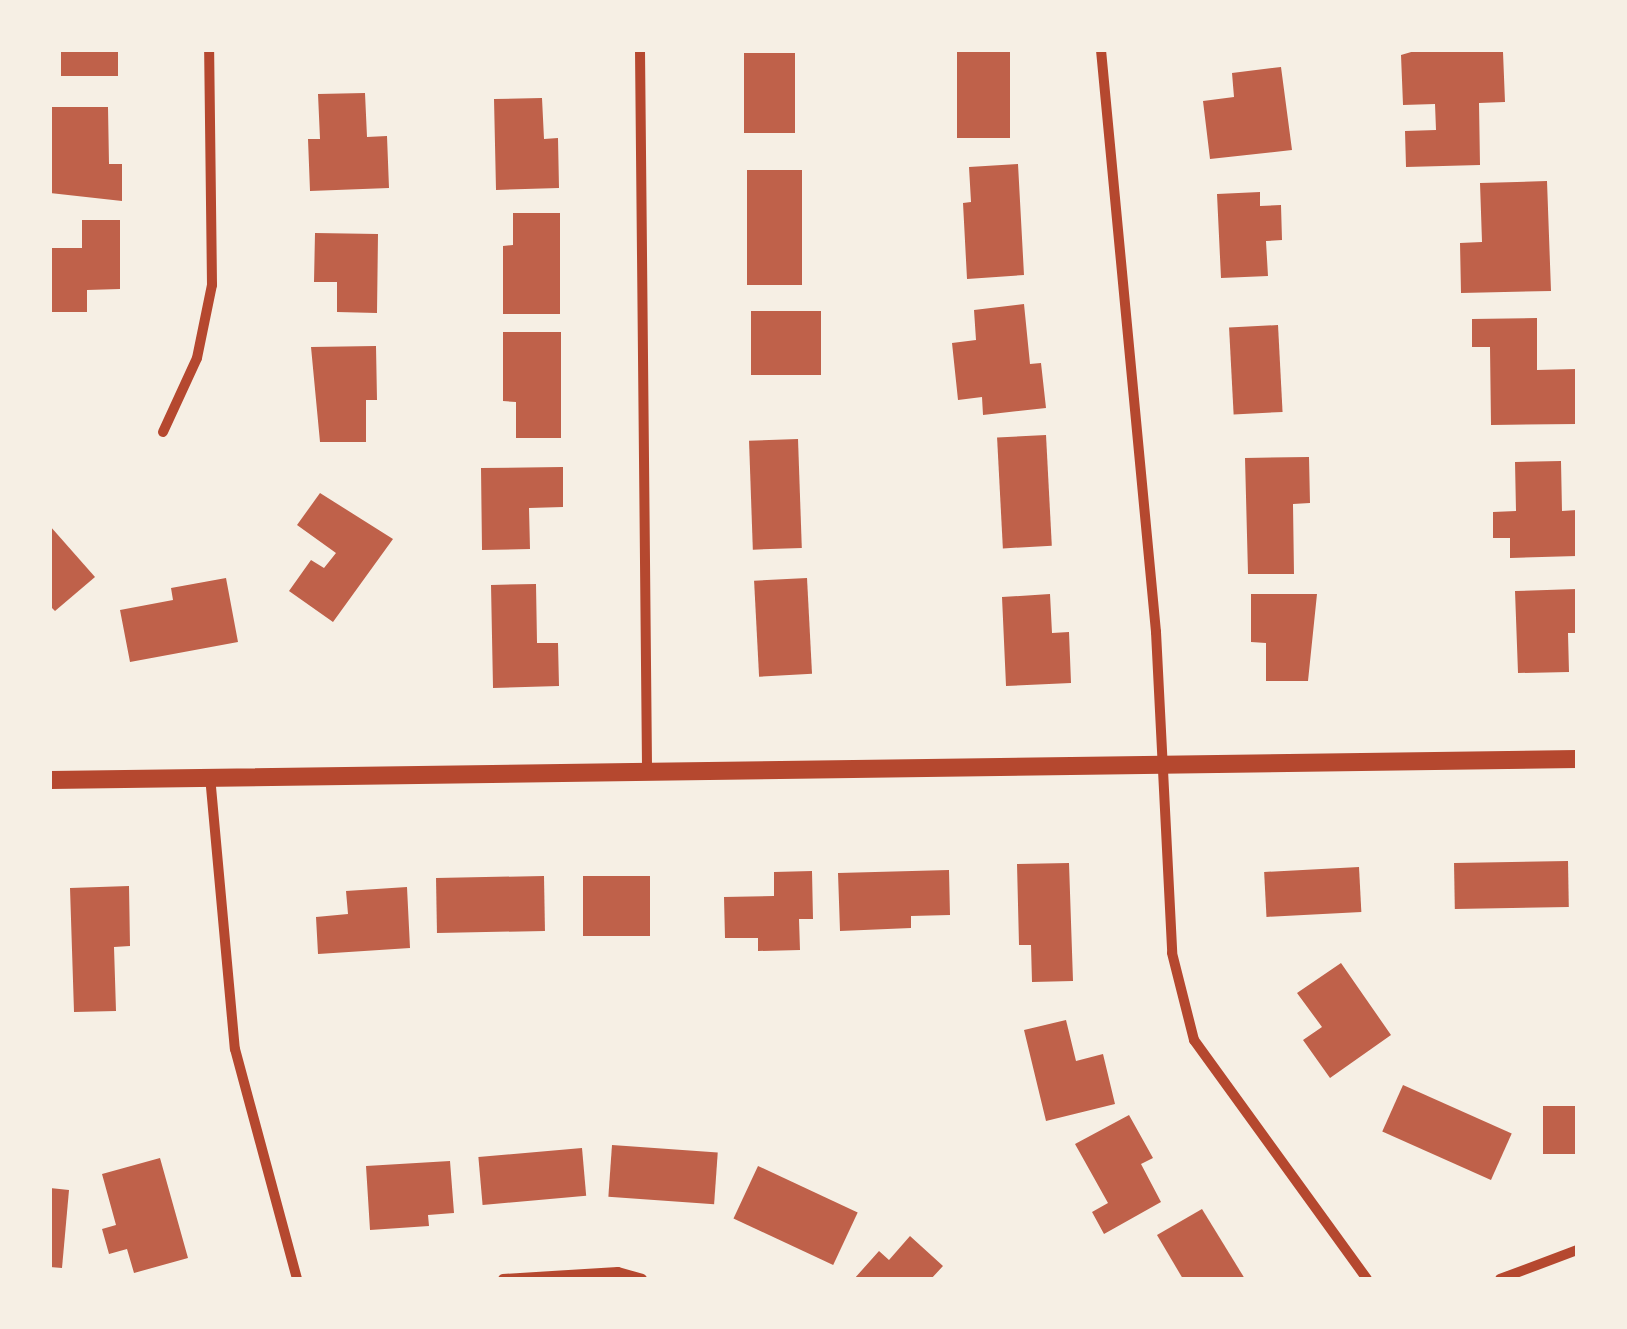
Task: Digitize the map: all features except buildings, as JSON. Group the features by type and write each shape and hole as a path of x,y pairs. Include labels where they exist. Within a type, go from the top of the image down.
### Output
{"street":[{"path":"163,432 197,358 212,284 209,50"},
{"path":"640,50 647,772"},
{"path":"1100,50 1164,766 1172,953 1194,1040 1367,1279"},
{"path":"50,780 1577,759"},
{"path":"210,776 234,1048 297,1279"},
{"path":"1500,1279 1577,1250"},
{"path":"502,1279 618,1272 642,1279"}]}
